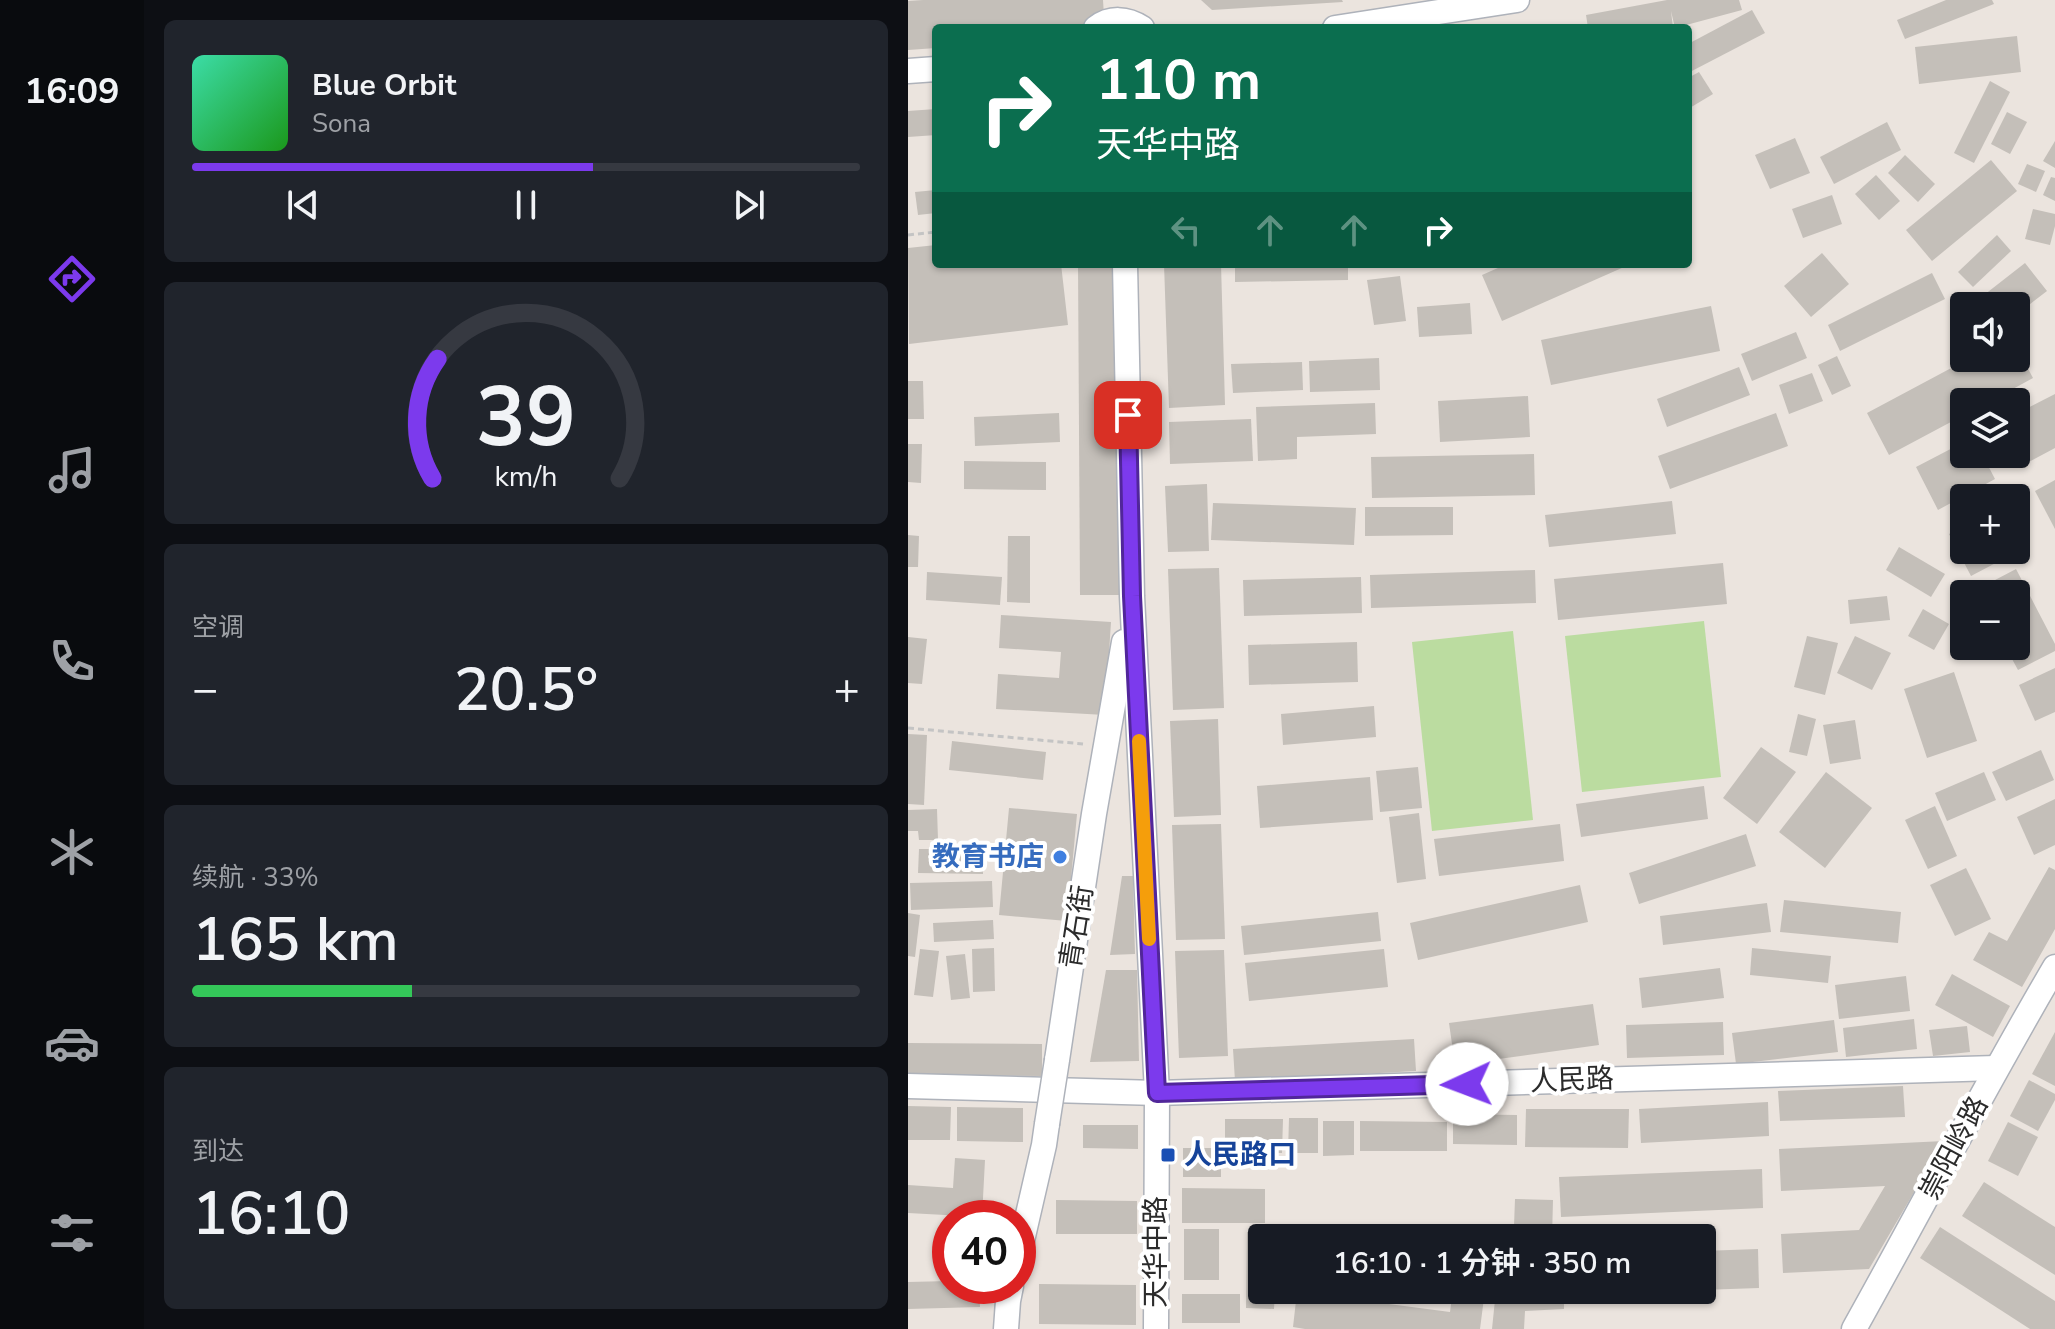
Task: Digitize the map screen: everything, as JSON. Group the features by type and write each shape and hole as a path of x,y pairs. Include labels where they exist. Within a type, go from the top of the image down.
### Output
{"street":[{"path":"1361,24 1517,0"},
{"path":"1104,24 1127,16"},
{"path":"908,71 932,69"},
{"name":"天华中路","path":"1125,268 1132,596 1157,1093 1156,1329"},
{"name":"青石街","path":"1031,1200 1044,1145 1094,814 1132,596"},
{"name":"崇阳岭路","path":"1854,1329 1996,1068 2055,967"},
{"name":"人民路","path":"908,1086 1157,1093 1996,1068"},
{"path":"1006,1329 1008,1304"}],"path":[{"path":"908,235 932,232"},
{"path":"908,728 1106,746"}],"green space":[{"path":"1704,621 1721,777 1582,792 1565,636"},
{"path":"1513,631 1533,820 1432,831 1412,642"}],"building":[{"path":"1103,0 1104,16 1089,24 932,24 932,48 908,50 908,1"},
{"path":"1201,0 1342,0 1343,2 1212,10"},
{"path":"1667,0 1739,0 1742,10 1690,24 1674,24 1671,11 1673,24 1587,24 1586,15"},
{"path":"1946,0 1992,0 1994,4 1905,39 1897,20"},
{"path":"1752,10 1765,33 1692,71 1692,42"},
{"path":"2017,36 2021,72 1919,84 1915,47"},
{"path":"1699,72 1713,94 1692,107 1692,76"},
{"path":"1990,81 2010,92 1974,163 1954,153"},
{"path":"932,109 932,135 908,137 908,111"},
{"path":"2007,112 2027,122 2010,154 1991,144"},
{"path":"1887,122 1901,150 1834,184 1820,157"},
{"path":"1795,138 1810,173 1770,189 1755,155"},
{"path":"2055,141 2055,168 2043,161"},
{"path":"1905,155 1935,184 1918,202 1888,173"},
{"path":"1991,160 2017,191 1932,261 1906,230"},
{"path":"2027,164 2045,171 2036,192 2018,184"},
{"path":"1876,175 1900,201 1879,220 1855,194"},
{"path":"2051,177 2055,178 2055,201 2043,195"},
{"path":"932,190 932,213 918,215 915,192"},
{"path":"1832,195 1842,224 1803,238 1792,209"},
{"path":"2033,209 2055,214 2050,245 2025,239"},
{"path":"1997,235 2011,251 1973,287 1958,272"},
{"path":"932,245 932,268 1061,268 1068,325 909,344 908,248"},
{"path":"1822,253 1849,284 1811,317 1784,286"},
{"path":"2025,263 2047,291 2030,304 2030,292 1988,292"},
{"path":"1078,268 1118,268 1121,595 1080,595"},
{"path":"1164,268 1221,268 1225,405 1169,408"},
{"path":"1235,268 1348,268 1348,280 1235,282"},
{"path":"1498,268 1622,268 1502,321 1482,275"},
{"path":"1932,273 1945,299 1840,351 1828,325"},
{"path":"1400,276 1406,321 1374,325 1367,280"},
{"path":"1470,303 1472,334 1419,337 1417,307"},
{"path":"1711,306 1720,351 1551,385 1541,340"},
{"path":"1796,332 1807,358 1752,381 1741,354"},
{"path":"1837,356 1851,386 1832,395 1818,365"},
{"path":"1379,358 1380,390 1310,392 1309,361"},
{"path":"1302,362 1303,390 1233,393 1231,364"},
{"path":"1739,367 1750,395 1667,427 1657,399"},
{"path":"1950,369 1950,372 2030,372 2033,378 2015,388 1950,388 1950,422 1889,455 1867,413"},
{"path":"1812,373 1823,401 1789,414 1779,385"},
{"path":"908,381 923,381 924,419 908,419"},
{"path":"2055,394 2055,448 2030,461 2030,407"},
{"path":"1528,396 1530,437 1440,442 1438,401"},
{"path":"1375,403 1376,434 1297,437 1297,459 1258,461 1256,407"},
{"path":"1059,413 1060,442 975,446 974,417"},
{"path":"1776,413 1788,446 1670,489 1658,456"},
{"path":"1251,419 1253,461 1170,464 1169,422"},
{"path":"908,444 922,444 921,483 908,482"},
{"path":"1950,449 1950,468 1989,468 1995,479 1986,484 1950,484 1950,503 1938,510 1916,467"},
{"path":"1534,454 1535,495 1372,498 1371,457"},
{"path":"964,461 1046,462 1046,490 964,489"},
{"path":"2055,480 2055,529 2035,491"},
{"path":"1207,484 1209,551 1168,552 1165,486"},
{"path":"1672,501 1676,534 1549,547 1545,515"},
{"path":"1213,503 1356,508 1354,545 1211,540"},
{"path":"1365,507 1453,507 1453,535 1365,536"},
{"path":"908,535 919,536 918,567 908,567"},
{"path":"1008,536 1030,536 1030,603 1007,602"},
{"path":"1899,547 1945,574 1931,597 1886,570"},
{"path":"1723,563 1727,604 1558,620 1554,579"},
{"path":"1965,564 1994,564 1971,576"},
{"path":"1219,568 1224,708 1173,710 1168,569"},
{"path":"2016,569 2022,580 1995,580"},
{"path":"1535,570 1536,603 1371,608 1370,575"},
{"path":"927,572 1002,577 1000,605 926,600"},
{"path":"1361,577 1362,613 1244,616 1243,580"},
{"path":"1887,596 1890,620 1850,624 1848,600"},
{"path":"2030,596 2055,644 2055,651 2018,670 2013,660 2030,660"},
{"path":"1923,609 1949,624 1934,650 1908,636"},
{"path":"1001,615 1111,622 1105,715 996,709 998,674 1059,678 1061,652 999,648"},
{"path":"1807,636 1838,643 1825,695 1794,687"},
{"path":"1855,636 1891,653 1872,690 1837,673"},
{"path":"908,637 927,639 922,684 908,683"},
{"path":"1357,642 1358,682 1249,685 1248,645"},
{"path":"2055,668 2055,712 2035,721 2019,685"},
{"path":"1954,672 1977,741 1927,758 1904,689"},
{"path":"1374,706 1376,737 1283,745 1281,714"},
{"path":"1798,714 1816,719 1807,756 1789,752"},
{"path":"1218,719 1221,815 1174,817 1170,721"},
{"path":"1855,720 1861,759 1830,764 1823,725"},
{"path":"908,734 927,735 924,805 908,804"},
{"path":"952,741 1046,752 1043,780 949,770"},
{"path":"1761,747 1796,772 1757,824 1723,798"},
{"path":"2041,750 2054,780 2006,801 1992,772"},
{"path":"1418,767 1422,808 1380,812 1376,771"},
{"path":"1826,772 1872,808 1825,868 1779,832"},
{"path":"1984,772 1996,800 1947,821 1935,793"},
{"path":"1370,777 1373,820 1260,828 1257,786"},
{"path":"1704,786 1708,819 1581,837 1576,804"},
{"path":"2055,799 2055,845 2034,855 2017,817"},
{"path":"1935,806 1957,856 1928,869 1905,820"},
{"path":"1009,808 1077,814 1067,921 999,915"},
{"path":"937,809 938,840 919,840 918,831 908,831 908,810"},
{"path":"1419,813 1426,879 1397,883 1389,817"},
{"path":"1221,824 1225,939 1176,940 1172,825"},
{"path":"1560,824 1564,861 1439,876 1434,839"},
{"path":"1746,834 1756,866 1639,904 1629,873"},
{"path":"919,849 983,849 983,874 918,873"},
{"path":"2049,867 2055,870 2055,929 2022,987 1973,960 1989,932 2007,941"},
{"path":"1966,868 1991,919 1955,936 1930,885"},
{"path":"1122,876 1133,876 1135,954 1110,955"},
{"path":"992,881 993,907 911,910 910,883"},
{"path":"1580,885 1588,922 1418,960 1410,923"},
{"path":"1784,900 1901,912 1898,943 1780,932"},
{"path":"1767,903 1771,932 1663,945 1660,916"},
{"path":"1378,912 1381,941 1244,955 1241,926"},
{"path":"908,913 920,915 915,957 908,956"},
{"path":"993,920 994,939 934,942 933,923"},
{"path":"994,948 995,991 973,992 972,949"},
{"path":"1752,948 1831,956 1828,983 1750,975"},
{"path":"920,949 939,951 933,997 914,995"},
{"path":"1384,949 1388,987 1249,1001 1245,963"},
{"path":"1224,950 1228,1056 1179,1058 1175,951"},
{"path":"965,954 970,998 951,1000 946,956"},
{"path":"1720,968 1724,998 1642,1008 1639,978"},
{"path":"1106,970 1137,970 1139,1061 1090,1062"},
{"path":"1952,974 2010,1006 1993,1037 1935,1005"},
{"path":"1906,976 1910,1011 1839,1019 1835,985"},
{"path":"1593,1004 1599,1045 1455,1065 1449,1023"},
{"path":"1914,1019 1917,1049 1846,1057 1843,1028"},
{"path":"1834,1020 1838,1052 1736,1064 1732,1033"},
{"path":"1723,1022 1724,1055 1627,1058 1626,1025"},
{"path":"1967,1026 1970,1052 1933,1056 1929,1030"},
{"path":"2055,1032 2055,1086 2032,1074"},
{"path":"1414,1039 1416,1071 1235,1081 1233,1049"},
{"path":"908,1043 1042,1044 1042,1076 908,1075"},
{"path":"2029,1080 2055,1094 2055,1100 2038,1131 2010,1116"},
{"path":"1903,1086 1905,1117 1780,1121 1778,1091"},
{"path":"1768,1102 1769,1136 1641,1143 1639,1109"},
{"path":"908,1106 951,1107 950,1140 908,1140"},
{"path":"957,1107 1023,1108 1023,1142 957,1141"},
{"path":"1526,1109 1629,1109 1628,1148 1525,1147"},
{"path":"1453,1114 1517,1115 1517,1145 1453,1144"},
{"path":"1289,1118 1318,1118 1318,1153 1288,1153"},
{"path":"1225,1119 1283,1119 1282,1153 1225,1153"},
{"path":"1323,1121 1354,1121 1354,1155 1323,1156"},
{"path":"1360,1121 1447,1122 1447,1151 1360,1151"},
{"path":"2008,1122 2038,1137 2018,1176 1988,1161"},
{"path":"1083,1125 1138,1125 1138,1149 1083,1148"},
{"path":"1944,1141 1869,1269 1783,1273 1781,1234 1859,1230 1885,1186 1781,1191 1779,1149"},
{"path":"1183,1148 1221,1148 1221,1177 1183,1177"},
{"path":"955,1158 985,1160 983,1200 932,1200 932,1214 908,1213 908,1185 953,1188"},
{"path":"1762,1169 1763,1208 1561,1217 1559,1177"},
{"path":"1984,1182 2055,1227 2055,1275 1962,1216"},
{"path":"1182,1188 1265,1189 1265,1223 1182,1223"},
{"path":"1515,1199 1553,1200 1552,1224 1514,1224"},
{"path":"1056,1200 1137,1201 1137,1234 1056,1234"},
{"path":"1940,1227 2055,1301 2055,1329 2030,1329 1920,1258"},
{"path":"1184,1229 1219,1229 1219,1280 1184,1280"},
{"path":"1247,1232 1248,1304 1274,1304 1274,1309 1246,1308"},
{"path":"1758,1249 1759,1288 1716,1290 1716,1250"},
{"path":"932,1281 932,1304 980,1304 980,1307 908,1309 908,1282"},
{"path":"1039,1284 1136,1285 1136,1325 1039,1324"},
{"path":"1182,1294 1240,1294 1240,1323 1182,1323"},
{"path":"1296,1304 1389,1304 1450,1312 1451,1304 1483,1304 1480,1329 1293,1327"},
{"path":"1495,1304 1564,1304 1564,1309 1525,1311 1524,1329 1492,1329"}],"slow traffic":[{"path":"1139,741 1149,939"}],"place":[{"name":"教育书店","path":"1060,857"},
{"name":"人民路口","path":"1168,1155"}],"route":[{"path":"1128,415 1132,596 1157,1093 1467,1084"}]}
